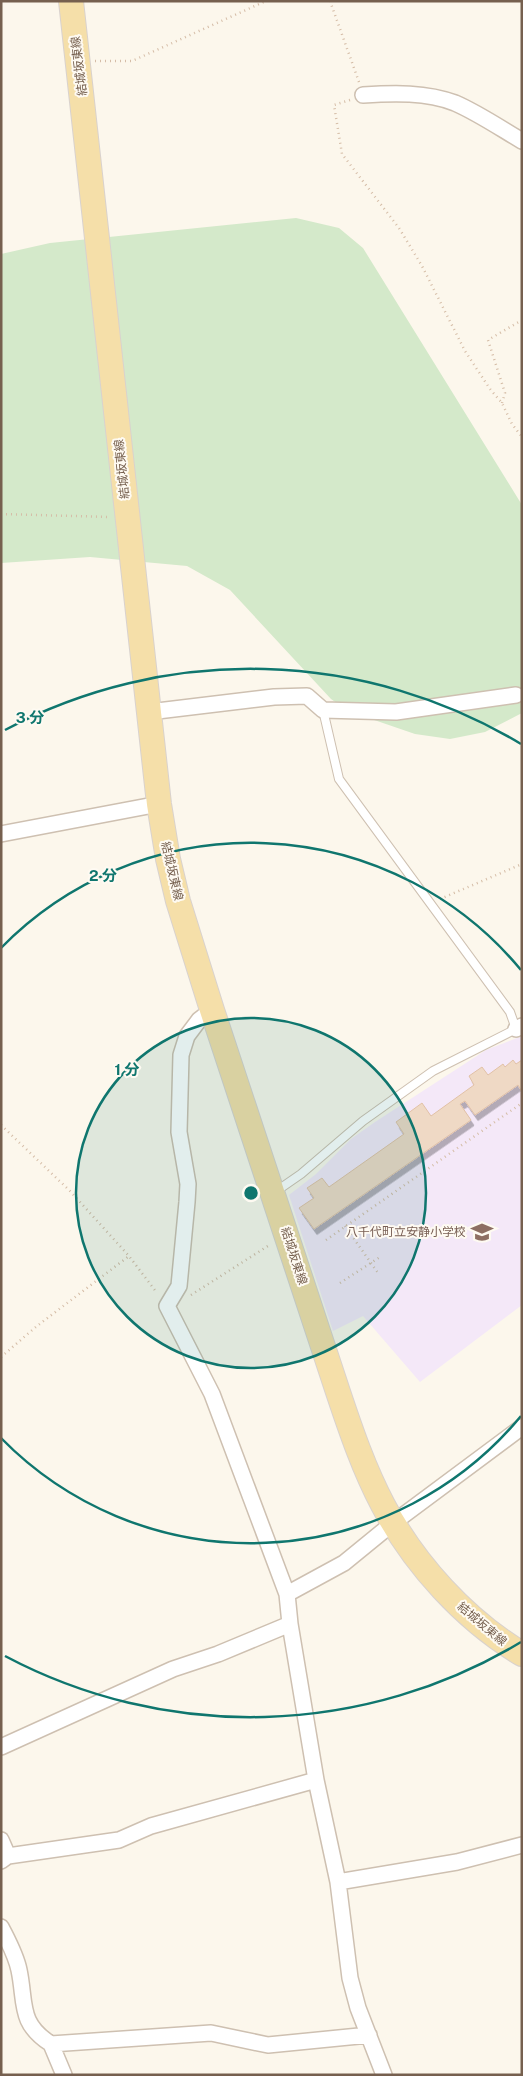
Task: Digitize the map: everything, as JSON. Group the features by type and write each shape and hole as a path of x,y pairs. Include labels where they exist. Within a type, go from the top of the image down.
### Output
{"main road":[{"name":"結城坂東線","path":"71,1 79,60 158,804 178,901 212,1010 356,1445 374,1488 393,1523 421,1562 455,1600 500,1641 522,1654"}],"street":[{"path":"364,95 391,93 417,95 453,102 469,109 522,141"},
{"path":"149,712 274,697 307,696 323,710 396,712 516,695"},
{"path":"1,834 158,804"},
{"path":"212,1010 199,1020 187,1036 181,1055 179,1132 188,1193 178,1286 168,1308 212,1394 287,1594 290,1624 316,1780 338,1882 350,1978 358,2008 384,2075"},
{"path":"287,1594 344,1563 393,1523 522,1427"},
{"path":"1,1747 174,1669 218,1654 290,1624"},
{"path":"1,1840 5,1858 119,1840 151,1826 316,1780"},
{"path":"338,1882 457,1862 522,1845"},
{"path":"1,1927 19,1967 24,2011 29,2025 41,2038 51,2044 212,2033 268,2045 369,2035"},
{"path":"51,2044 64,2075"}],"lane":[{"path":"273,1194 301,1174 362,1121 433,1071 519,1027 510,1012 339,779 323,710"}],"path":[{"path":"79,60 132,62 266,1"},
{"path":"330,1 364,95 334,105 342,154 399,228 422,266 465,352 502,403 512,424 522,438"},
{"path":"502,403 505,393 488,340 522,320"},
{"path":"1,514 128,518"},
{"path":"429,903 522,864"},
{"path":"326,1240 522,1103"},
{"path":"1,1125 70,1191 129,1256 168,1308 287,1234"},
{"path":"345,1226 378,1273"},
{"path":"1,1357 37,1326 129,1256"},
{"path":"340,1283 380,1257"}],"shaded area":[{"path":"522,1036 522,1305 420,1382 363,1316 333,1331 289,1195 316,1174 351,1139 375,1122 486,1050"}],"green space":[{"path":"296,218 339,228 363,248 522,505 522,713 485,732 450,739 415,734 348,711 331,699 230,590 187,566 90,557 1,563 1,254 50,243"}],"building":[{"path":"513,1060 516,1064 522,1060 522,1092 518,1085 475,1115 465,1101 460,1104 471,1120 314,1229 299,1208 314,1198 307,1188 322,1178 329,1187 404,1134 396,1122 422,1103 431,1116 474,1085 469,1076 482,1067 488,1075 503,1064 505,1067"}],"place":[{"name":"八千代町立安静小学校","path":"482,1232"}]}
